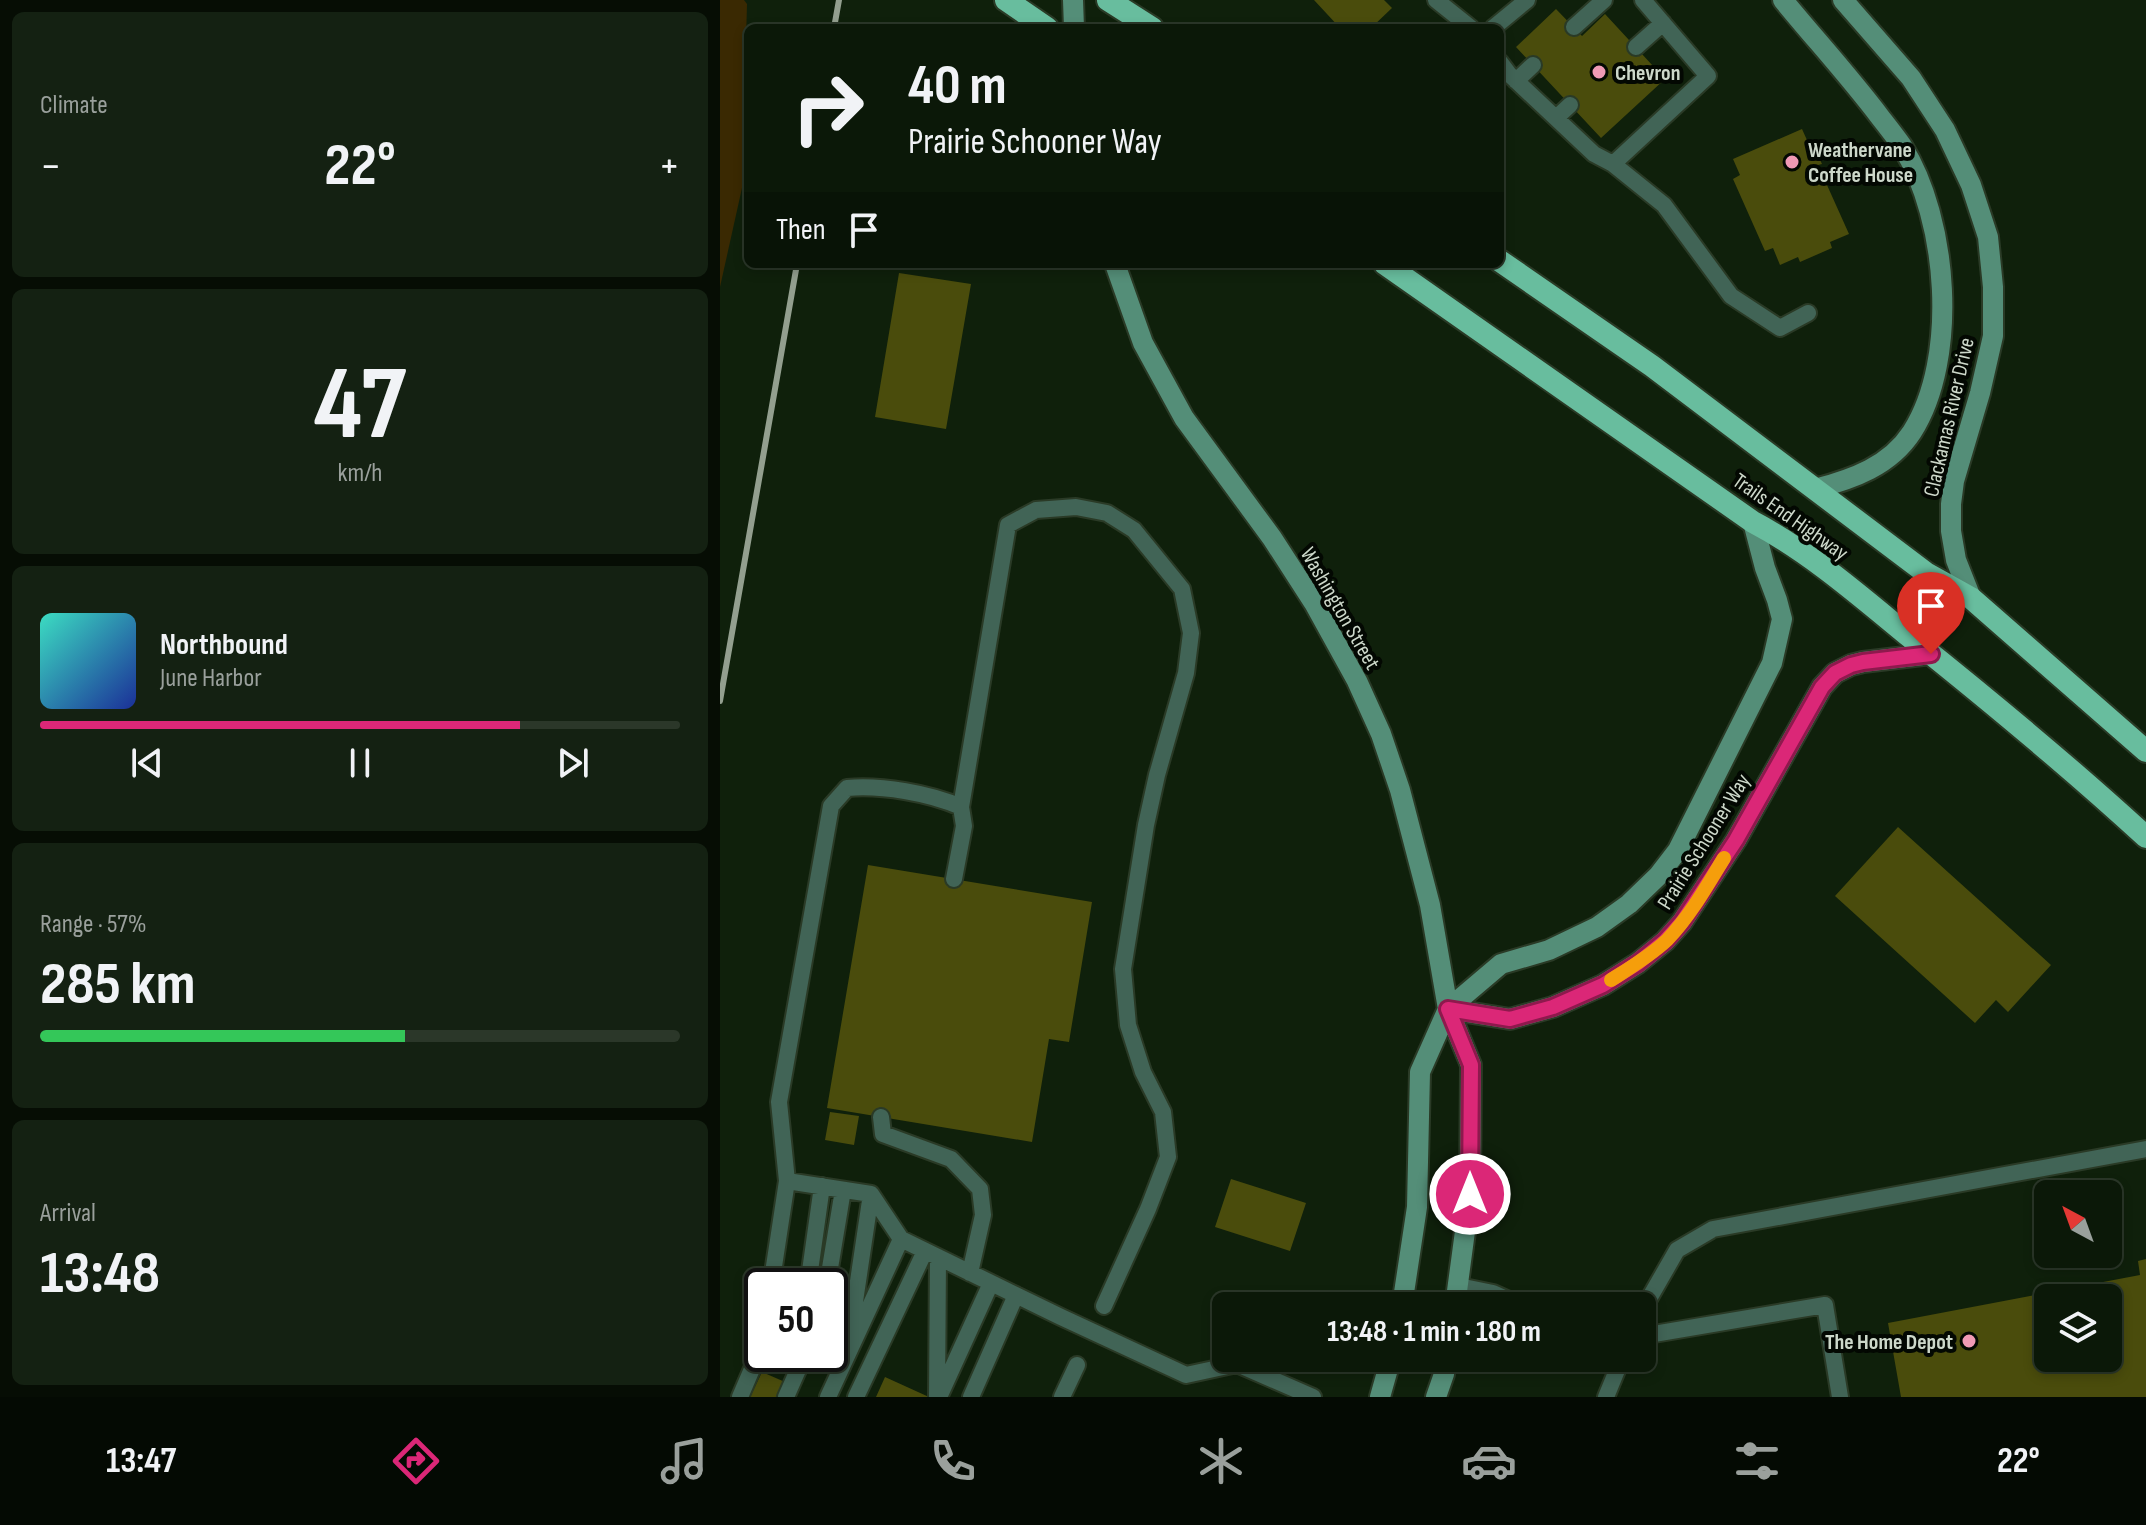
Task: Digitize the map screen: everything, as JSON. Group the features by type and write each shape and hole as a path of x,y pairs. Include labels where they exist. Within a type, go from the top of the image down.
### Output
{"highway":[{"path":"1006,0 1041,24"},
{"path":"1108,0 1146,24"},
{"name":"Trails End Highway","path":"1504,264 1652,366 1926,573 1971,598 2146,751"},
{"name":"Trails End Highway","path":"1391,268 1753,522 1782,538 1997,706 2146,837"}],"main road":[{"path":"1073,0 1074,24"},
{"name":"Clackamas River Drive","path":"1783,0 1857,85 1903,147 1924,194 1936,239 1943,286 1934,385 1912,432 1875,468 1850,480 1815,489"},
{"name":"Clackamas River Drive","path":"1843,0 1911,78 1945,130 1971,185 1988,237 1993,287 1993,336 1954,481 1951,504 1951,531 1956,560 1971,598"},
{"name":"Washington Street","path":"1116,268 1143,343 1184,418 1272,538 1314,603 1357,681 1381,734 1400,790 1430,905 1448,1009 1471,1065 1470,1194 1458,1292"},
{"name":"Prairie Schooner Way","path":"1448,1009 1501,964 1549,950 1597,927 1629,904 1658,876 1678,850 1772,663 1782,619 1753,522"},
{"name":"Prairie Schooner Way","path":"1448,1009 1510,1019 1553,1007 1638,963 1665,941 1702,894 1822,687 1835,673 1863,662 1931,654"},
{"path":"1404,1292 1417,1207 1420,1072 1448,1009"},
{"path":"1380,1397 1387,1372"},
{"path":"1436,1397 1444,1372"}],"lane":[{"path":"1436,0 1466,24"},
{"path":"1574,27 1604,0"},
{"path":"1613,164 1708,76 1643,0"},
{"path":"1498,24 1524,1"},
{"path":"1636,47 1663,23"},
{"path":"1516,81 1533,65"},
{"path":"1504,67 1594,154 1613,164 1664,205 1731,296 1780,328 1808,313"},
{"path":"1556,118 1570,105"},
{"path":"954,879 964,826 961,807 1008,525 1036,510 1076,507 1107,513 1134,530 1182,589 1191,633 1186,673 1146,825 1123,969 1128,1025 1143,1072 1163,1112 1168,1157 1104,1306"},
{"path":"774,1268 787,1181 779,1102 831,806 847,788 868,786 943,799 961,807"},
{"path":"881,1117 883,1134 951,1159 980,1189 983,1215 970,1273"},
{"path":"1653,1292 1677,1250 1713,1229 2146,1149"},
{"path":"787,1181 871,1194 901,1239 1186,1375 1237,1364 1313,1397"},
{"path":"810,1268 822,1186"},
{"path":"830,1268 843,1190"},
{"path":"848,1349 871,1194"},
{"path":"848,1354 901,1239"},
{"path":"856,1397 931,1254"},
{"path":"931,1254 938,1397"},
{"path":"938,1397 991,1283"},
{"path":"971,1397 1016,1295"},
{"path":"1656,1334 1825,1305 1840,1397"},
{"path":"1062,1397 1077,1365"},
{"path":"740,1397 751,1372"},
{"path":"786,1397 797,1372"},
{"path":"828,1397 840,1372"},
{"path":"1606,1397 1616,1372"}],"shaded area":[{"path":"720,0 744,0 747,4 746,24 744,24 742,188 720,287"}],"building":[{"path":"1314,0 1384,0 1392,8 1375,24 1336,24"},
{"name":"Chevron","path":"1556,9 1582,36 1605,14 1665,79 1601,138 1516,47"},
{"path":"1802,129 1822,164 1818,165 1849,234 1830,242 1832,248 1800,262 1798,257 1780,265 1773,248 1765,251 1733,179 1740,175 1733,159"},
{"path":"899,273 971,284 946,429 875,417"},
{"path":"1898,827 2051,965 2008,1012 1996,1000 1975,1023 1835,896"},
{"path":"868,865 1092,902 1069,1042 1049,1039 1032,1142 827,1108"},
{"path":"830,1112 859,1116 854,1145 825,1140"},
{"path":"1231,1179 1306,1203 1290,1251 1215,1227"},
{"name":"The Home Depot","path":"2146,1259 2146,1397 1901,1397 1888,1323 2034,1295 2034,1372 2122,1372 2122,1284 2093,1284 2140,1275 2138,1261"},
{"path":"762,1372 785,1382 778,1397 750,1397"},
{"path":"885,1377 929,1397 876,1397"}],"railway":[{"path":"835,24 839,0"},
{"path":"720,701 796,268"}],"slow traffic":[{"path":"1611,980 1665,941 1702,894 1724,858"}],"place":[{"name":"Chevron","path":"1599,72"},
{"name":"Weathervane Coffee House","path":"1792,162"},
{"name":"The Home Depot","path":"1969,1341"}],"route":[{"path":"1470,1194 1471,1065 1448,1009 1510,1019 1553,1007 1603,985 1638,963 1665,941 1702,894 1822,687 1835,673 1863,662 1931,654"}]}
